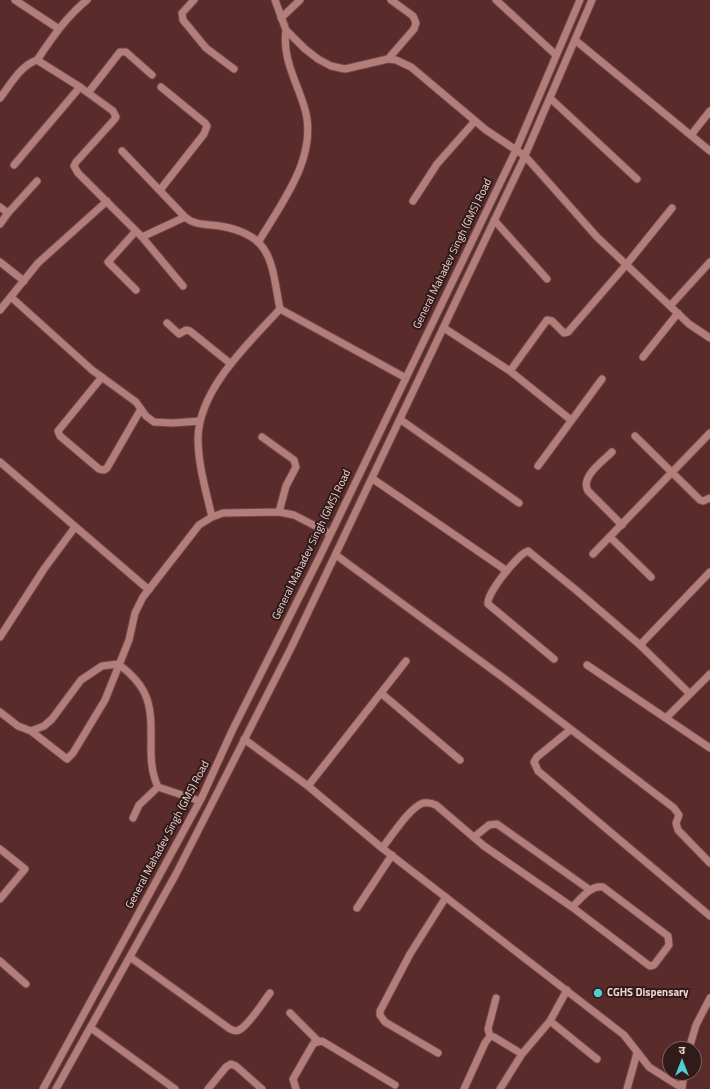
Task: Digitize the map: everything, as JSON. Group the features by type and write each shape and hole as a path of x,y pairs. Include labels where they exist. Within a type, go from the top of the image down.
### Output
{"street":[{"path":"15,0 58,29"},
{"path":"0,98 23,69 30,63 37,60 58,29 72,12 87,0"},
{"path":"194,0 182,13 182,20 206,48 234,69"},
{"path":"275,0 280,18 286,30 318,59 331,66 345,69 388,59 396,60 411,67 475,121 524,156 597,238 689,324 710,338"},
{"path":"280,18 300,0"},
{"path":"388,59 414,29 416,23 413,16 391,0"},
{"path":"496,0 556,55"},
{"name":"General Mahadev Singh (GMS) Road","path":"43,1089 200,801 516,150 580,0"},
{"path":"56,1089 176,874 336,555 401,420 524,156 592,0"},
{"path":"260,241 295,180 303,161 307,142 305,109 285,51 286,30"},
{"path":"575,40 710,151"},
{"path":"88,94 120,52 126,52 152,75"},
{"path":"37,60 80,87 113,112 116,117 74,166 78,173 142,237 183,286"},
{"path":"14,165 80,87"},
{"path":"160,190 204,134 207,126 161,87"},
{"path":"550,98 637,179"},
{"path":"691,135 710,111"},
{"path":"412,201 437,164 475,121"},
{"path":"122,151 185,217 196,223 236,230 260,241 271,265 280,309 406,378"},
{"path":"0,224 8,213 38,181"},
{"path":"0,310 38,264 106,201"},
{"path":"0,207 8,213"},
{"path":"510,371 546,320 552,321 564,333 568,332 626,265 672,208"},
{"path":"142,237 185,217"},
{"path":"494,220 547,279"},
{"path":"136,231 108,262 136,290"},
{"path":"0,262 24,280"},
{"path":"670,306 710,262"},
{"path":"11,297 102,377 130,396 154,422 200,421"},
{"path":"212,517 201,466 198,439 200,421 209,397 232,364 280,309"},
{"path":"643,358 678,313"},
{"path":"167,322 179,334 186,330 190,331 232,364"},
{"path":"444,328 510,371 571,420"},
{"path":"102,377 58,431 60,436 98,469 104,470 106,468 141,409"},
{"path":"538,466 602,379"},
{"path":"401,420 518,503"},
{"path":"593,554 710,433"},
{"path":"635,436 700,500 703,501 710,498"},
{"path":"262,437 294,460 296,464 286,486 279,512"},
{"path":"612,452 586,478 585,486 588,491 622,525"},
{"path":"0,462 148,590"},
{"path":"373,479 507,571"},
{"path":"0,712 18,726 31,731 67,759 73,753 105,700 118,664 129,640 136,613 148,590 199,525 212,517 223,513 279,512 294,515 330,533"},
{"path":"0,637 44,569 75,527"},
{"path":"610,537 652,576"},
{"path":"554,659 488,604 489,596 523,552 528,551 532,553 640,645 690,694"},
{"path":"336,555 506,679 570,730 674,808 678,815 676,823 678,830 710,863"},
{"path":"640,645 710,572"},
{"path":"308,786 382,694 406,661"},
{"path":"31,731 44,726 52,719 81,680 102,666 118,664 135,678 147,697 151,728 151,763 154,779 158,787 200,801"},
{"path":"587,665 710,748"},
{"path":"666,718 710,674"},
{"path":"382,694 460,760"},
{"path":"570,730 537,758 534,762 538,771 710,916"},
{"path":"244,739 308,786 382,848 624,1035 649,1067 682,1089"},
{"path":"133,818 139,805 158,787"},
{"path":"382,848 414,809 428,802 436,805 474,837 572,907 647,964 654,965 669,945 668,936 603,887 597,886 590,890 572,907"},
{"path":"474,837 489,826 496,824 590,890"},
{"path":"0,849 25,869 0,899"},
{"path":"356,908 392,855"},
{"path":"438,1053 385,1022 380,1015 380,1011 410,954 446,897"},
{"path":"130,957 230,1029 235,1031 240,1030 246,1024 270,993"},
{"path":"0,961 26,984"},
{"path":"500,1089 522,1054 550,1020 567,990"},
{"path":"490,1036 488,1029 496,998"},
{"path":"691,1041 696,1025 710,998"},
{"path":"290,1013 318,1041"},
{"path":"550,1020 597,1059"},
{"path":"91,1028 175,1089"},
{"path":"490,1036 522,1054"},
{"path":"464,1089 485,1043 490,1036"},
{"path":"296,1089 293,1079 312,1046 318,1041 324,1041 330,1044 395,1085"},
{"path":"627,1089 637,1053"},
{"path":"208,1089 226,1067 231,1064 236,1066 262,1089"}],"place":[{"name":"CGHS Dispensary","path":"598,993"}]}
